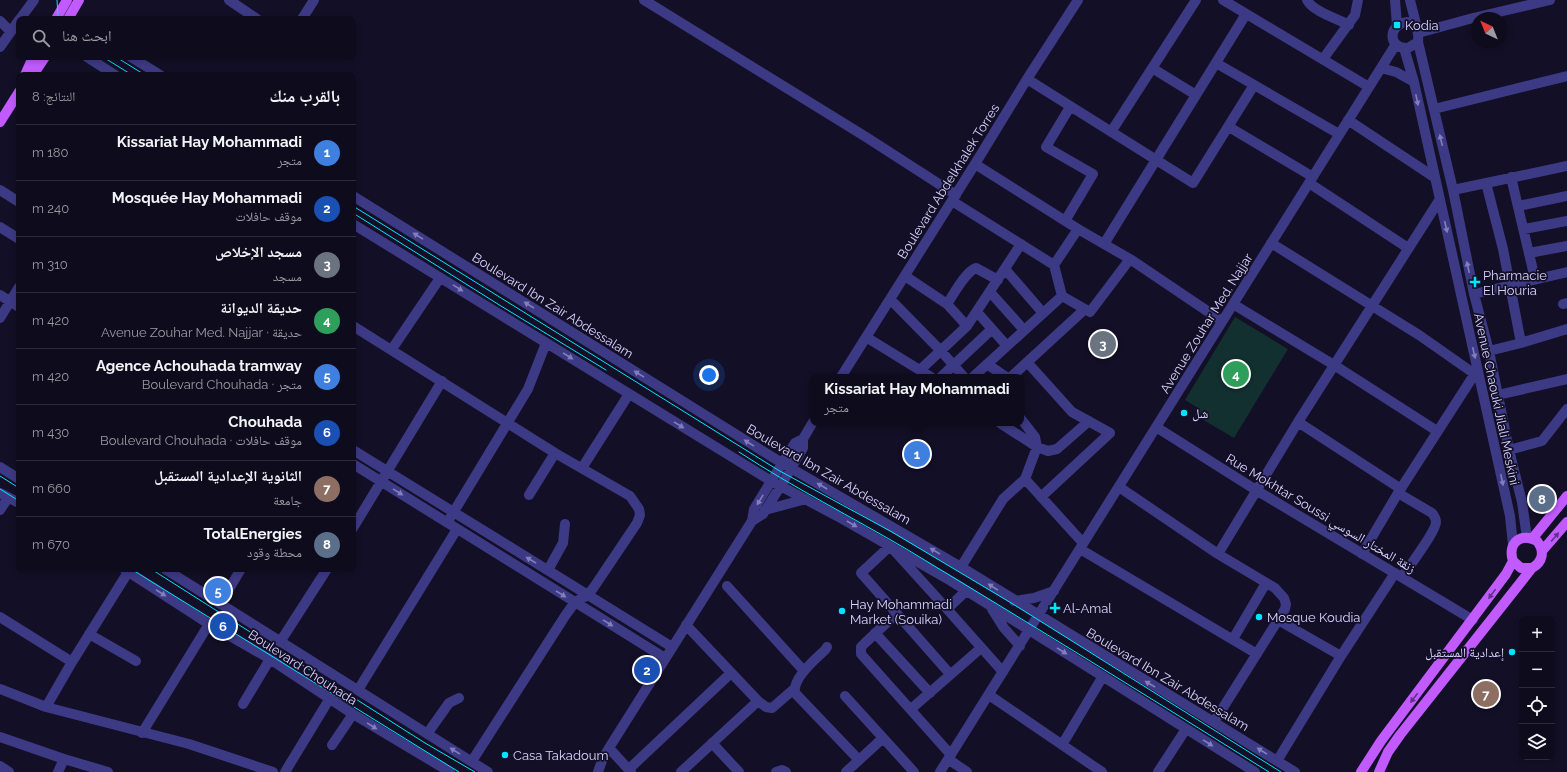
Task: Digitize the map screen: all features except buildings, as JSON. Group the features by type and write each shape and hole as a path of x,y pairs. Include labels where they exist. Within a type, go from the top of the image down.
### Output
{"main road":[{"path":"65,16 67,0"},
{"path":"66,16 79,0"},
{"path":"26,72 32,60"},
{"path":"35,72 43,60"},
{"path":"0,122 16,97"},
{"path":"1532,568 1521,568 1513,561 1511,550 1513,545 1517,541 1530,538 1567,496"},
{"path":"1379,772 1388,752 1400,735 1532,568 1540,561 1542,551 1567,522"},
{"path":"1530,538 1537,541 1542,551"},
{"path":"1361,772 1381,741 1473,620 1506,574 1513,561"}],"street":[{"path":"304,16 314,0"},
{"path":"644,0 866,137 1021,244 1054,265 1062,296 1090,312 1130,259"},
{"name":"Boulevard Abdelkhalek Torres","path":"843,374 954,198 1026,79 1078,0"},
{"path":"1111,132 1196,0"},
{"path":"1223,0 1369,87"},
{"path":"1307,0 1308,3 1316,9 1349,24"},
{"path":"1323,59 1355,15 1358,0"},
{"path":"1395,0 1397,25"},
{"name":"Avenue Chaouki Jilali Meskini","path":"1410,0 1474,294 1489,351 1509,450 1530,538"},
{"path":"1417,34 1472,18 1550,0"},
{"path":"21,16 32,1"},
{"path":"235,2 253,16"},
{"path":"1104,244 1246,14"},
{"path":"0,21 10,31"},
{"path":"1407,22 1417,34 1412,47 1400,46 1392,34 1397,25 1407,22"},
{"path":"0,47 16,23"},
{"name":"Avenue Chaouki Jilali Meskini","path":"1400,46 1414,82 1477,376 1510,516 1513,545"},
{"name":"Avenue Zouhar Med. Najjar","path":"940,772 1339,134 1381,68 1400,46"},
{"path":"92,60 110,72"},
{"path":"136,60 155,72"},
{"path":"1216,63 1339,134"},
{"path":"1152,68 1196,95"},
{"path":"1381,68 1396,72 1414,82"},
{"path":"1434,109 1567,76"},
{"path":"1026,79 1193,183 1254,85"},
{"path":"1065,221 1093,174 1046,147 1070,107"},
{"path":"1348,120 1434,177"},
{"path":"1228,127 1311,180 1408,248"},
{"path":"975,164 1078,229 1130,259 1222,321"},
{"path":"1452,190 1567,166"},
{"path":"1511,177 1535,279"},
{"path":"1486,183 1500,234 1521,343"},
{"path":"0,190 16,200"},
{"path":"1518,206 1567,196"},
{"name":"Boulevard Ibn Zair Abdessalam","path":"356,198 787,466 961,567 1038,616 1295,772"},
{"path":"1218,554 1298,422 1440,200"},
{"path":"1524,229 1567,221"},
{"path":"0,227 16,237"},
{"path":"356,228 440,278 780,487 806,499 966,591 1255,772"},
{"path":"1054,265 1078,229"},
{"path":"1271,243 1419,334 1477,376 1437,431 1399,491 1362,554"},
{"path":"920,370 967,326 1021,244"},
{"path":"1529,253 1567,246"},
{"path":"947,304 967,274 976,268 998,280"},
{"path":"1005,269 1044,312"},
{"path":"1474,294 1567,272"},
{"path":"904,276 947,304 967,326"},
{"path":"392,349 440,278"},
{"path":"0,318 16,292"},
{"path":"990,292 1024,330"},
{"path":"0,295 16,305"},
{"path":"976,374 1062,296"},
{"path":"890,299 941,350 962,374"},
{"path":"1233,304 1334,365 1437,431"},
{"path":"1014,374 1085,309"},
{"path":"977,312 1007,346"},
{"path":"356,328 392,349 555,453 630,496 640,509 640,515 636,523 588,595 575,602 472,761"},
{"path":"944,374 992,329"},
{"path":"1489,351 1567,329"},
{"path":"866,337 926,374"},
{"path":"446,523 528,389 546,343"},
{"path":"1026,362 1072,412 1110,433 1041,497"},
{"path":"987,364 1002,374"},
{"path":"1498,395 1567,379"},
{"path":"356,523 442,381"},
{"path":"582,468 630,394"},
{"path":"1509,450 1542,441 1567,409"},
{"path":"1005,426 1037,447 1048,451 1057,449 1089,421"},
{"path":"1277,761 1341,656 1431,533 1436,523 1432,513 1298,422"},
{"path":"961,567 1003,499 1025,480 1037,447 1035,437 1024,423"},
{"path":"598,772 603,758 609,748 752,521 754,509 771,481 803,448 802,438 810,426"},
{"name":"Rue Mokhtar Soussi زنقة المختار السوسي","path":"1156,427 1256,490 1473,620"},
{"path":"356,452 672,647"},
{"path":"529,495 555,453"},
{"path":"356,466 665,658"},
{"path":"752,521 763,514 780,487 787,466"},
{"path":"0,468 16,474"},
{"path":"1025,480 1082,546 1257,654"},
{"path":"1119,487 1218,554 1266,582 1281,593 1284,598 1286,604 1285,609 1214,722"},
{"path":"0,510 4,495 16,501"},
{"path":"765,510 806,499"},
{"path":"548,570 563,543 565,524"},
{"path":"358,690 457,529"},
{"path":"890,546 1003,672"},
{"path":"890,546 861,573 950,674"},
{"path":"46,707 126,572"},
{"name":"Boulevard Chouhada","path":"130,572 209,624 270,659 353,714 444,770"},
{"name":"Boulevard Chouhada","path":"170,572 488,772"},
{"path":"220,604 239,572"},
{"path":"280,642 325,572"},
{"path":"1233,639 1266,582"},
{"path":"727,586 804,671"},
{"path":"947,609 966,591"},
{"path":"1014,600 1034,598 1054,591"},
{"path":"990,606 1004,628 1020,646"},
{"path":"897,613 861,647 862,654 911,709 949,757 967,772"},
{"path":"0,617 72,662"},
{"path":"1278,620 1341,656"},
{"path":"142,733 209,624"},
{"path":"686,625 758,701 766,707 772,708 794,689 804,671 826,650 826,647"},
{"path":"875,633 930,693"},
{"path":"89,634 136,661"},
{"path":"911,709 981,648"},
{"path":"243,704 270,659"},
{"path":"609,748 630,771 731,673"},
{"path":"1062,745 1103,676"},
{"path":"0,689 46,707 189,744 273,772"},
{"path":"794,689 795,693 859,760"},
{"path":"989,695 1062,745 1090,769 1102,772"},
{"path":"845,696 883,738 907,770"},
{"path":"285,772 330,698"},
{"path":"427,734 449,704 459,698"},
{"path":"681,772 758,701"},
{"path":"332,745 353,714"},
{"path":"1158,772 1186,729"},
{"path":"0,737 108,772"},
{"path":"846,772 883,738"},
{"path":"712,743 739,772"},
{"path":"590,772 603,758"},
{"path":"58,772 64,759"},
{"path":"0,766 9,772"},
{"path":"776,772 782,770 786,772"}],"green space":[{"path":"1235,317 1288,349 1234,438 1195,415 1198,408 1185,400"}],"tram line":[{"path":"57,0 58,16"},
{"path":"108,60 127,72"},
{"path":"121,60 140,72"},
{"path":"356,208 778,470 892,532 1013,604 1281,772"},
{"path":"356,215 606,370"},
{"path":"739,452 802,490 908,550 1269,772"},
{"path":"0,476 16,486"},
{"path":"0,489 16,499"},
{"path":"136,572 459,772"},
{"path":"156,572 425,743 475,772"}],"place":[{"name":"Kodia","path":"1397,25"},
{"name":"Pharmacie El Houria","path":"1475,282"},
{"name":"مسجد الإخلاص","path":"1103,344"},
{"name":"حديقة الديوانة","path":"1236,374"},
{"name":"شل","path":"1184,413"},
{"name":"Kissariat Hay Mohammadi","path":"917,454"},
{"name":"TotalEnergies","path":"1542,499"},
{"name":"Agence Achouhada tramway","path":"218,591"},
{"name":"Al-Amal","path":"1055,608"},
{"name":"Hay Mohammadi Market (Souika)","path":"842,611"},
{"name":"Mosque Koudia","path":"1259,617"},
{"name":"Chouhada","path":"223,626"},
{"name":"إعدادية المستقبل","path":"1512,652"},
{"name":"Mosquée Hay Mohammadi","path":"647,670"},
{"name":"الثانوية الإعدادية المستقبل","path":"1486,694"},
{"name":"Casa Takadoum","path":"505,755"}]}
